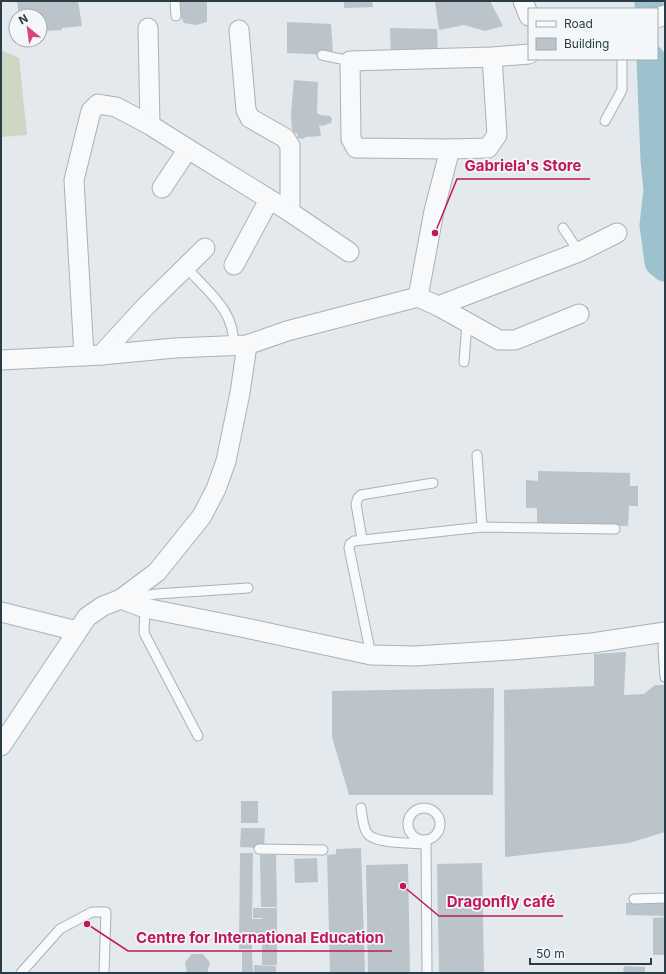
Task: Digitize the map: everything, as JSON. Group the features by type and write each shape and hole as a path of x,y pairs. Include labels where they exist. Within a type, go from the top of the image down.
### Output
{"street":[{"path":"523,1 528,14"},
{"path":"148,28 150,125"},
{"path":"239,30 246,110 250,118 285,138 290,146 290,212"},
{"path":"492,57 497,135 488,148 356,148 351,139 350,61 492,57 528,54"},
{"path":"93,356 74,180 91,111 98,104 116,107 150,125 290,212 349,252"},
{"path":"162,188 188,149"},
{"path":"418,297 434,211 450,149"},
{"path":"234,265 269,200"},
{"path":"438,306 579,252 617,233"},
{"path":"93,356 205,248"},
{"path":"1,360 93,356 175,348 240,346 288,331 418,297 438,306 499,340 515,340 578,314"},
{"path":"1,746 87,617 103,606 121,600 156,572 202,516 216,489 226,460 240,394 240,346"},
{"path":"121,600 145,608 371,655 415,656 511,650 592,643 665,633"},
{"path":"1,612 78,631"}],"lane":[{"path":"175,1 176,16"},
{"path":"322,55 350,61"},
{"path":"605,121 622,90 622,60"},
{"path":"563,228 579,252"},
{"path":"186,267 224,308 229,317 234,337 240,346"},
{"path":"464,362 467,323"},
{"path":"476,455 482,527"},
{"path":"362,539 356,504 361,495 433,483"},
{"path":"371,655 349,548 350,544 354,541 482,527 615,529"},
{"path":"121,600 156,594 248,588"},
{"path":"145,608 144,633 198,736"},
{"path":"664,678 663,649 665,633"},
{"path":"361,808 366,831 372,838 387,841 426,842 427,973"},
{"path":"259,850 323,850"},
{"path":"634,899 665,898"},
{"path":"21,973 60,929 92,912 106,912 104,973"}],"green space":[{"path":"1,50 19,58 27,135 1,137"}],"building":[{"path":"17,1 78,1 82,26 48,31 48,8 18,8"},
{"path":"180,1 207,1 207,22 196,25 184,23 181,17"},
{"path":"344,1 372,1 373,7 344,8"},
{"path":"435,1 490,1 503,26 485,31 464,25 439,30"},
{"path":"287,22 331,24 333,53 331,55 287,53"},
{"path":"390,28 437,29 438,57 391,57"},
{"path":"294,80 318,82 317,113 320,115 330,116 332,119 331,123 322,126 319,125 321,136 306,137 303,139 297,138 298,134 294,133 292,129 291,114"},
{"path":"538,471 630,473 630,486 638,486 638,506 629,506 628,526 537,524 537,508 526,508 526,480 538,481"},
{"path":"626,652 624,695 644,694 655,685 665,685 665,832 629,843 505,857 504,690 594,686 594,654"},
{"path":"494,688 493,795 349,795 332,737 332,691"},
{"path":"241,801 258,801 258,823 241,823"},
{"path":"241,828 265,828 264,848 240,847"},
{"path":"361,848 365,973 330,973 327,855 336,854 336,849"},
{"path":"240,853 253,853 252,919 262,919 253,918 253,908 277,908 277,965 262,965 262,940 252,940 252,949 239,949"},
{"path":"260,855 276,855 277,907 261,907"},
{"path":"317,858 318,882 295,883 294,859"},
{"path":"482,863 484,973 439,973 437,864"},
{"path":"408,864 410,973 368,973 366,865"},
{"path":"626,903 665,903 665,916 626,915"},
{"path":"665,917 665,955 653,955 653,918"},
{"path":"242,952 252,952 253,973 242,973"},
{"path":"192,954 203,954 210,963 207,973 187,973 185,962"},
{"path":"254,965 276,966 276,973 254,973"},
{"path":"624,966 645,967 645,973 623,973"}],"waterway":[{"path":"649,1 649,8"},
{"path":"651,60 655,160 658,190 654,225 659,262 665,267"}],"place":[{"name":"Gabriela's Store","path":"435,233"},
{"name":"Dragonfly café","path":"403,886"},
{"name":"Centre for International Education","path":"87,924"}]}
